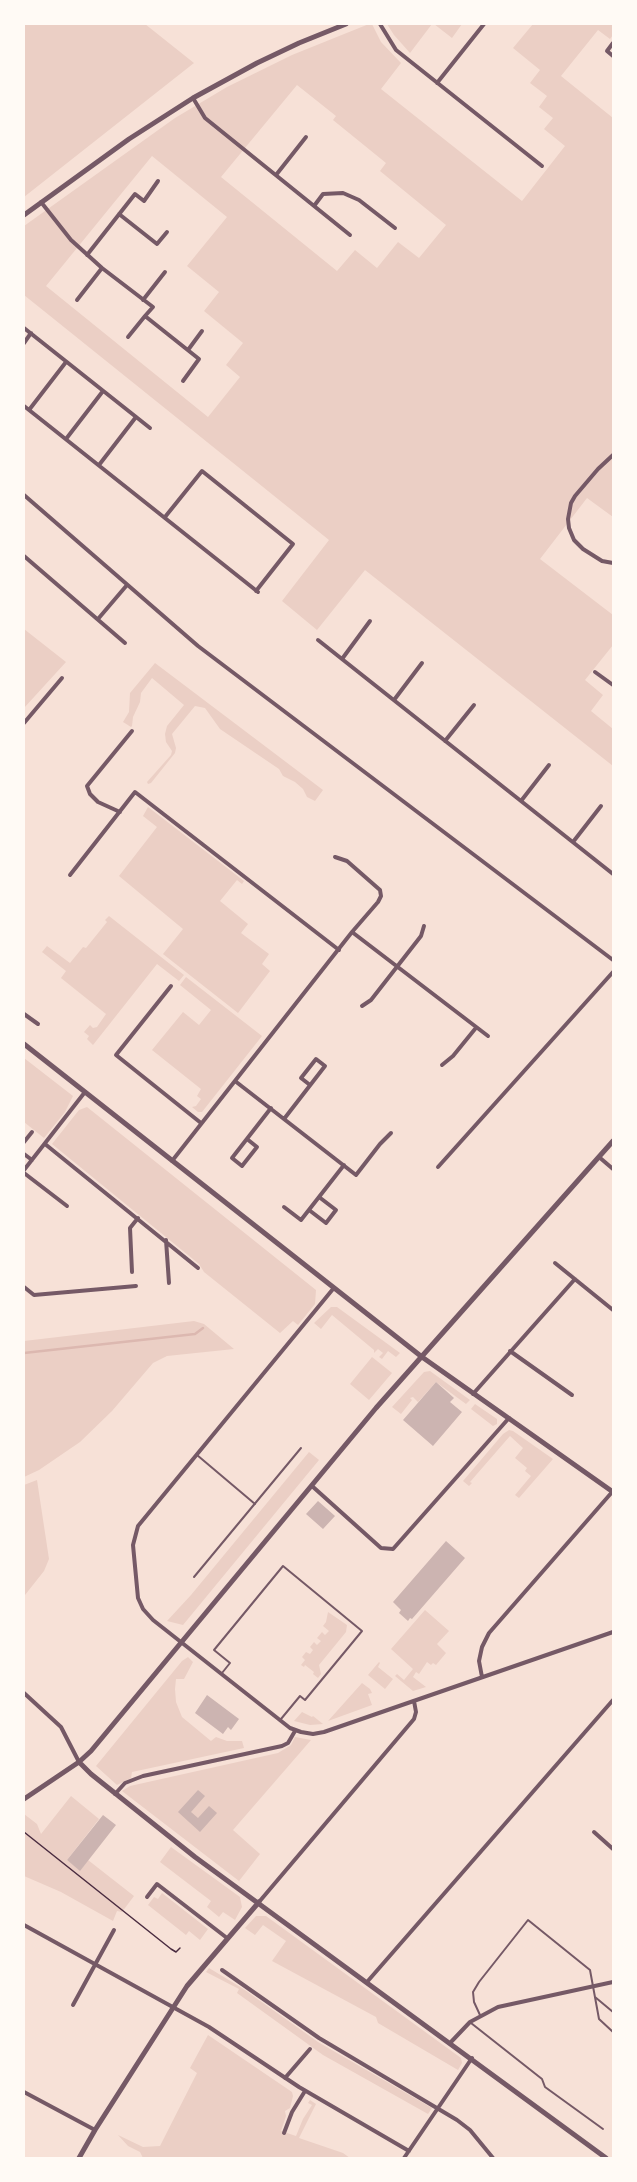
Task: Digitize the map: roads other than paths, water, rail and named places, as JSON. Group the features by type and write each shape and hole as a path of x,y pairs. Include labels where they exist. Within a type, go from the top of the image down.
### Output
{"street":[{"path":"24,215 129,138 192,98 256,63 299,43 346,24"},
{"path":"380,24 396,50 542,166"},
{"path":"437,83 484,24"},
{"path":"613,43 607,51 613,56"},
{"path":"192,98 205,118 350,235"},
{"path":"276,175 306,138"},
{"path":"88,255 135,194 144,201 158,182"},
{"path":"314,206 323,194 343,192 359,200 395,228"},
{"path":"41,202 60,228 88,255 102,268 153,307 128,337"},
{"path":"119,214 157,244 167,232"},
{"path":"77,300 102,268"},
{"path":"143,300 165,272"},
{"path":"145,316 199,359 183,381"},
{"path":"24,328 150,428"},
{"path":"188,350 202,331"},
{"path":"24,343 31,334"},
{"path":"28,410 66,362"},
{"path":"66,439 103,391"},
{"path":"24,406 257,591 292,544 202,471 165,517"},
{"path":"99,465 136,417"},
{"path":"613,455 598,469 575,496 571,503 568,519 569,528 574,540 583,549 602,561 613,563"},
{"path":"24,495 198,646 613,960"},
{"path":"24,556 125,643"},
{"path":"98,619 127,585"},
{"path":"342,659 370,622"},
{"path":"318,640 613,874"},
{"path":"394,700 422,663"},
{"path":"595,672 613,685"},
{"path":"24,723 62,678"},
{"path":"445,741 474,705"},
{"path":"120,812 98,802 90,794 87,786 132,731"},
{"path":"521,801 549,765"},
{"path":"70,875 135,792 338,950"},
{"path":"573,842 601,806"},
{"path":"172,1161 352,932 378,902 381,896 380,890 347,861 335,857"},
{"path":"362,1006 371,1000 397,967 421,936 424,926"},
{"path":"352,932 475,1028 488,1036"},
{"path":"438,1167 613,972"},
{"path":"171,986 116,1056 201,1123"},
{"path":"24,1014 38,1024"},
{"path":"442,1065 453,1056 475,1028"},
{"path":"24,1044 333,1289 422,1357 613,1491 489,1633 482,1647 479,1661 482,1677"},
{"path":"284,1119 325,1066 316,1059 301,1078 310,1085"},
{"path":"235,1081 356,1174 380,1144 391,1134"},
{"path":"67,1206 24,1172 85,1092"},
{"path":"247,1139 257,1147 242,1166 232,1158 271,1108"},
{"path":"24,1142 32,1132"},
{"path":"24,1799 80,1762 422,1357 613,1141"},
{"path":"45,1144 166,1240 198,1268"},
{"path":"24,1154 32,1160"},
{"path":"599,1157 613,1169"},
{"path":"284,1207 301,1220 344,1165"},
{"path":"309,1210 326,1223 336,1210 319,1197"},
{"path":"132,1272 130,1228 138,1218"},
{"path":"166,1240 169,1283"},
{"path":"556,1263 613,1310"},
{"path":"473,1394 575,1279"},
{"path":"24,1287 34,1295 136,1286"},
{"path":"333,1289 196,1455 141,1523 136,1532 133,1545 140,1604 153,1620 295,1731 313,1734 324,1732 613,1632"},
{"path":"510,1351 572,1395"},
{"path":"312,1486 381,1548 386,1550 394,1549 508,1418"},
{"path":"24,1694 60,1727 80,1762 115,1794 196,1857 451,2042 606,2158"},
{"path":"79,2158 94,2130 187,1986 414,1719 416,1712 414,1700"},
{"path":"367,1982 613,1700"},
{"path":"115,1794 125,1783 143,1776 282,1746 288,1743 295,1731"},
{"path":"594,1832 613,1849"},
{"path":"147,1897 157,1884 227,1938"},
{"path":"24,1925 209,2027 285,2078 409,2151"},
{"path":"74,2005 114,1930"},
{"path":"222,1970 245,1984 319,2038 438,2107 470,2130 493,2158"},
{"path":"451,2042 470,2022 480,2015 513,2002 613,1982"},
{"path":"285,2078 310,2049"},
{"path":"404,2158 472,2058"},
{"path":"284,2133 292,2112 305,2090"},
{"path":"24,2092 94,2130"}],"lane":[{"path":"194,1577 301,1448"},
{"path":"196,1455 255,1504"},
{"path":"221,1674 230,1663 214,1650 283,1566 362,1631 305,1700 300,1696 280,1720"},
{"path":"480,2015 474,2002 474,1992 479,1982 528,1920 590,1970 599,2019 613,2032"},
{"path":"594,1996 613,2012"},
{"path":"470,2022 542,2079 545,2087 603,2129"}],"waterway":[{"path":"24,1353 195,1334 203,1328"}]}
